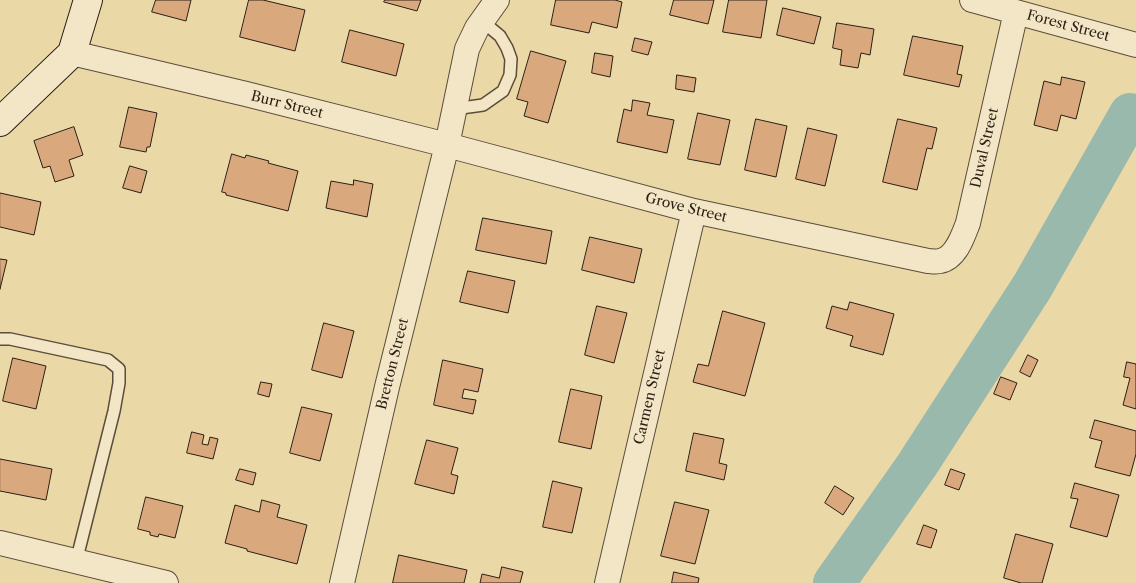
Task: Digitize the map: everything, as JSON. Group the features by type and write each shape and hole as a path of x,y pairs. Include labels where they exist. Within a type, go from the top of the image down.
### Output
{"street":[{"path":"0,122 72,53 88,0"},
{"path":"447,145 467,49 477,28 497,0"},
{"name":"Forest Street","path":"972,0 1136,45"},
{"name":"Duval Street","path":"928,261 941,261 954,253 968,223 1016,12"},
{"name":"Burr Street","path":"72,53 246,94 447,145"},
{"name":"Grove Street","path":"447,145 694,211 928,261"},
{"name":"Bretton Street","path":"342,583 387,387 447,145"},
{"name":"Carmen Street","path":"607,583 694,211"},
{"path":"0,543 166,583"}],"lane":[{"path":"454,109 483,105 503,91 510,75 511,59 500,36 482,21"},
{"path":"0,339 10,339 108,360 119,369 119,383 114,410 76,562"}],"building":[{"path":"156,0 191,0 186,21 152,12"},
{"path":"249,0 263,0 305,10 295,51 240,37"},
{"path":"385,0 421,0 417,11 384,2"},
{"path":"556,0 615,0 622,2 617,28 592,22 589,33 551,25"},
{"path":"674,0 714,0 708,24 670,15"},
{"path":"729,0 767,0 761,38 723,32"},
{"path":"783,8 821,17 814,44 777,35"},
{"path":"837,23 874,29 870,55 861,53 858,68 840,65 842,50 833,48"},
{"path":"350,30 404,44 396,76 342,62"},
{"path":"913,36 963,46 957,74 962,75 959,87 904,75"},
{"path":"635,38 652,42 648,55 632,51"},
{"path":"531,51 566,61 548,123 524,116 528,102 517,99"},
{"path":"595,53 613,56 610,77 592,73"},
{"path":"677,75 696,78 694,92 676,89"},
{"path":"1062,77 1085,82 1076,119 1061,115 1057,131 1034,125 1044,81 1060,85"},
{"path":"633,100 650,103 647,115 674,120 667,153 617,142 624,109 631,111"},
{"path":"129,107 157,113 150,147 147,147 146,152 120,147"},
{"path":"698,113 730,120 720,165 688,159"},
{"path":"756,119 787,126 776,177 745,170"},
{"path":"898,119 937,128 932,149 927,148 917,190 883,182"},
{"path":"74,127 83,155 69,160 74,176 55,182 50,166 43,168 34,141"},
{"path":"808,128 837,135 825,186 796,179"},
{"path":"232,154 245,158 246,155 298,171 288,211 226,195 226,193 222,192"},
{"path":"130,166 147,171 141,193 123,188"},
{"path":"354,180 373,184 367,217 326,208 331,181 353,185"},
{"path":"0,193 41,202 34,235 0,227"},
{"path":"483,218 552,231 546,264 476,250"},
{"path":"590,237 642,249 634,283 582,270"},
{"path":"0,259 7,260 0,289"},
{"path":"468,271 515,281 508,313 460,302"},
{"path":"850,302 894,314 883,355 850,346 853,336 826,328 832,306 847,310"},
{"path":"597,306 627,313 614,363 585,355"},
{"path":"723,311 765,323 745,396 693,382 698,364 708,366"},
{"path":"324,323 354,331 342,378 312,370"},
{"path":"1028,355 1038,360 1030,377 1020,372"},
{"path":"13,358 46,366 36,409 3,401"},
{"path":"443,360 483,369 478,392 464,389 462,398 476,400 473,414 434,405"},
{"path":"1127,362 1136,364 1136,409 1123,405 1130,378 1124,377"},
{"path":"1001,377 1017,383 1010,400 994,394"},
{"path":"261,382 272,384 269,397 258,394"},
{"path":"571,389 602,396 591,449 559,442"},
{"path":"302,407 332,414 320,461 290,453"},
{"path":"1095,420 1136,431 1136,454 1130,476 1095,467 1102,441 1090,438"},
{"path":"192,432 204,435 202,444 208,445 210,437 218,439 213,459 187,453"},
{"path":"694,433 724,439 719,463 727,465 724,480 686,471"},
{"path":"427,440 458,448 451,474 458,476 454,494 415,484"},
{"path":"0,459 52,469 46,500 0,491"},
{"path":"240,469 256,473 253,485 236,480"},
{"path":"951,469 965,474 959,490 945,485"},
{"path":"553,481 582,488 572,533 543,527"},
{"path":"1075,483 1119,495 1107,537 1070,527 1078,499 1071,498"},
{"path":"835,486 854,498 843,515 825,503"},
{"path":"146,497 183,506 175,538 159,534 158,537 150,535 150,532 138,529"},
{"path":"262,500 280,505 277,517 307,525 297,564 247,551 247,549 225,543 235,505 259,512"},
{"path":"675,502 709,510 695,564 661,556"},
{"path":"924,525 937,530 931,548 917,544"},
{"path":"1016,534 1053,544 1042,583 1021,583 1004,578"},
{"path":"399,555 467,570 464,583 393,583"},
{"path":"502,567 523,572 520,583 480,583 482,574 499,578"},
{"path":"674,572 699,578 698,583 672,583"}],"waterway":[{"path":"834,583 917,465 1032,287 1130,114"}]}
